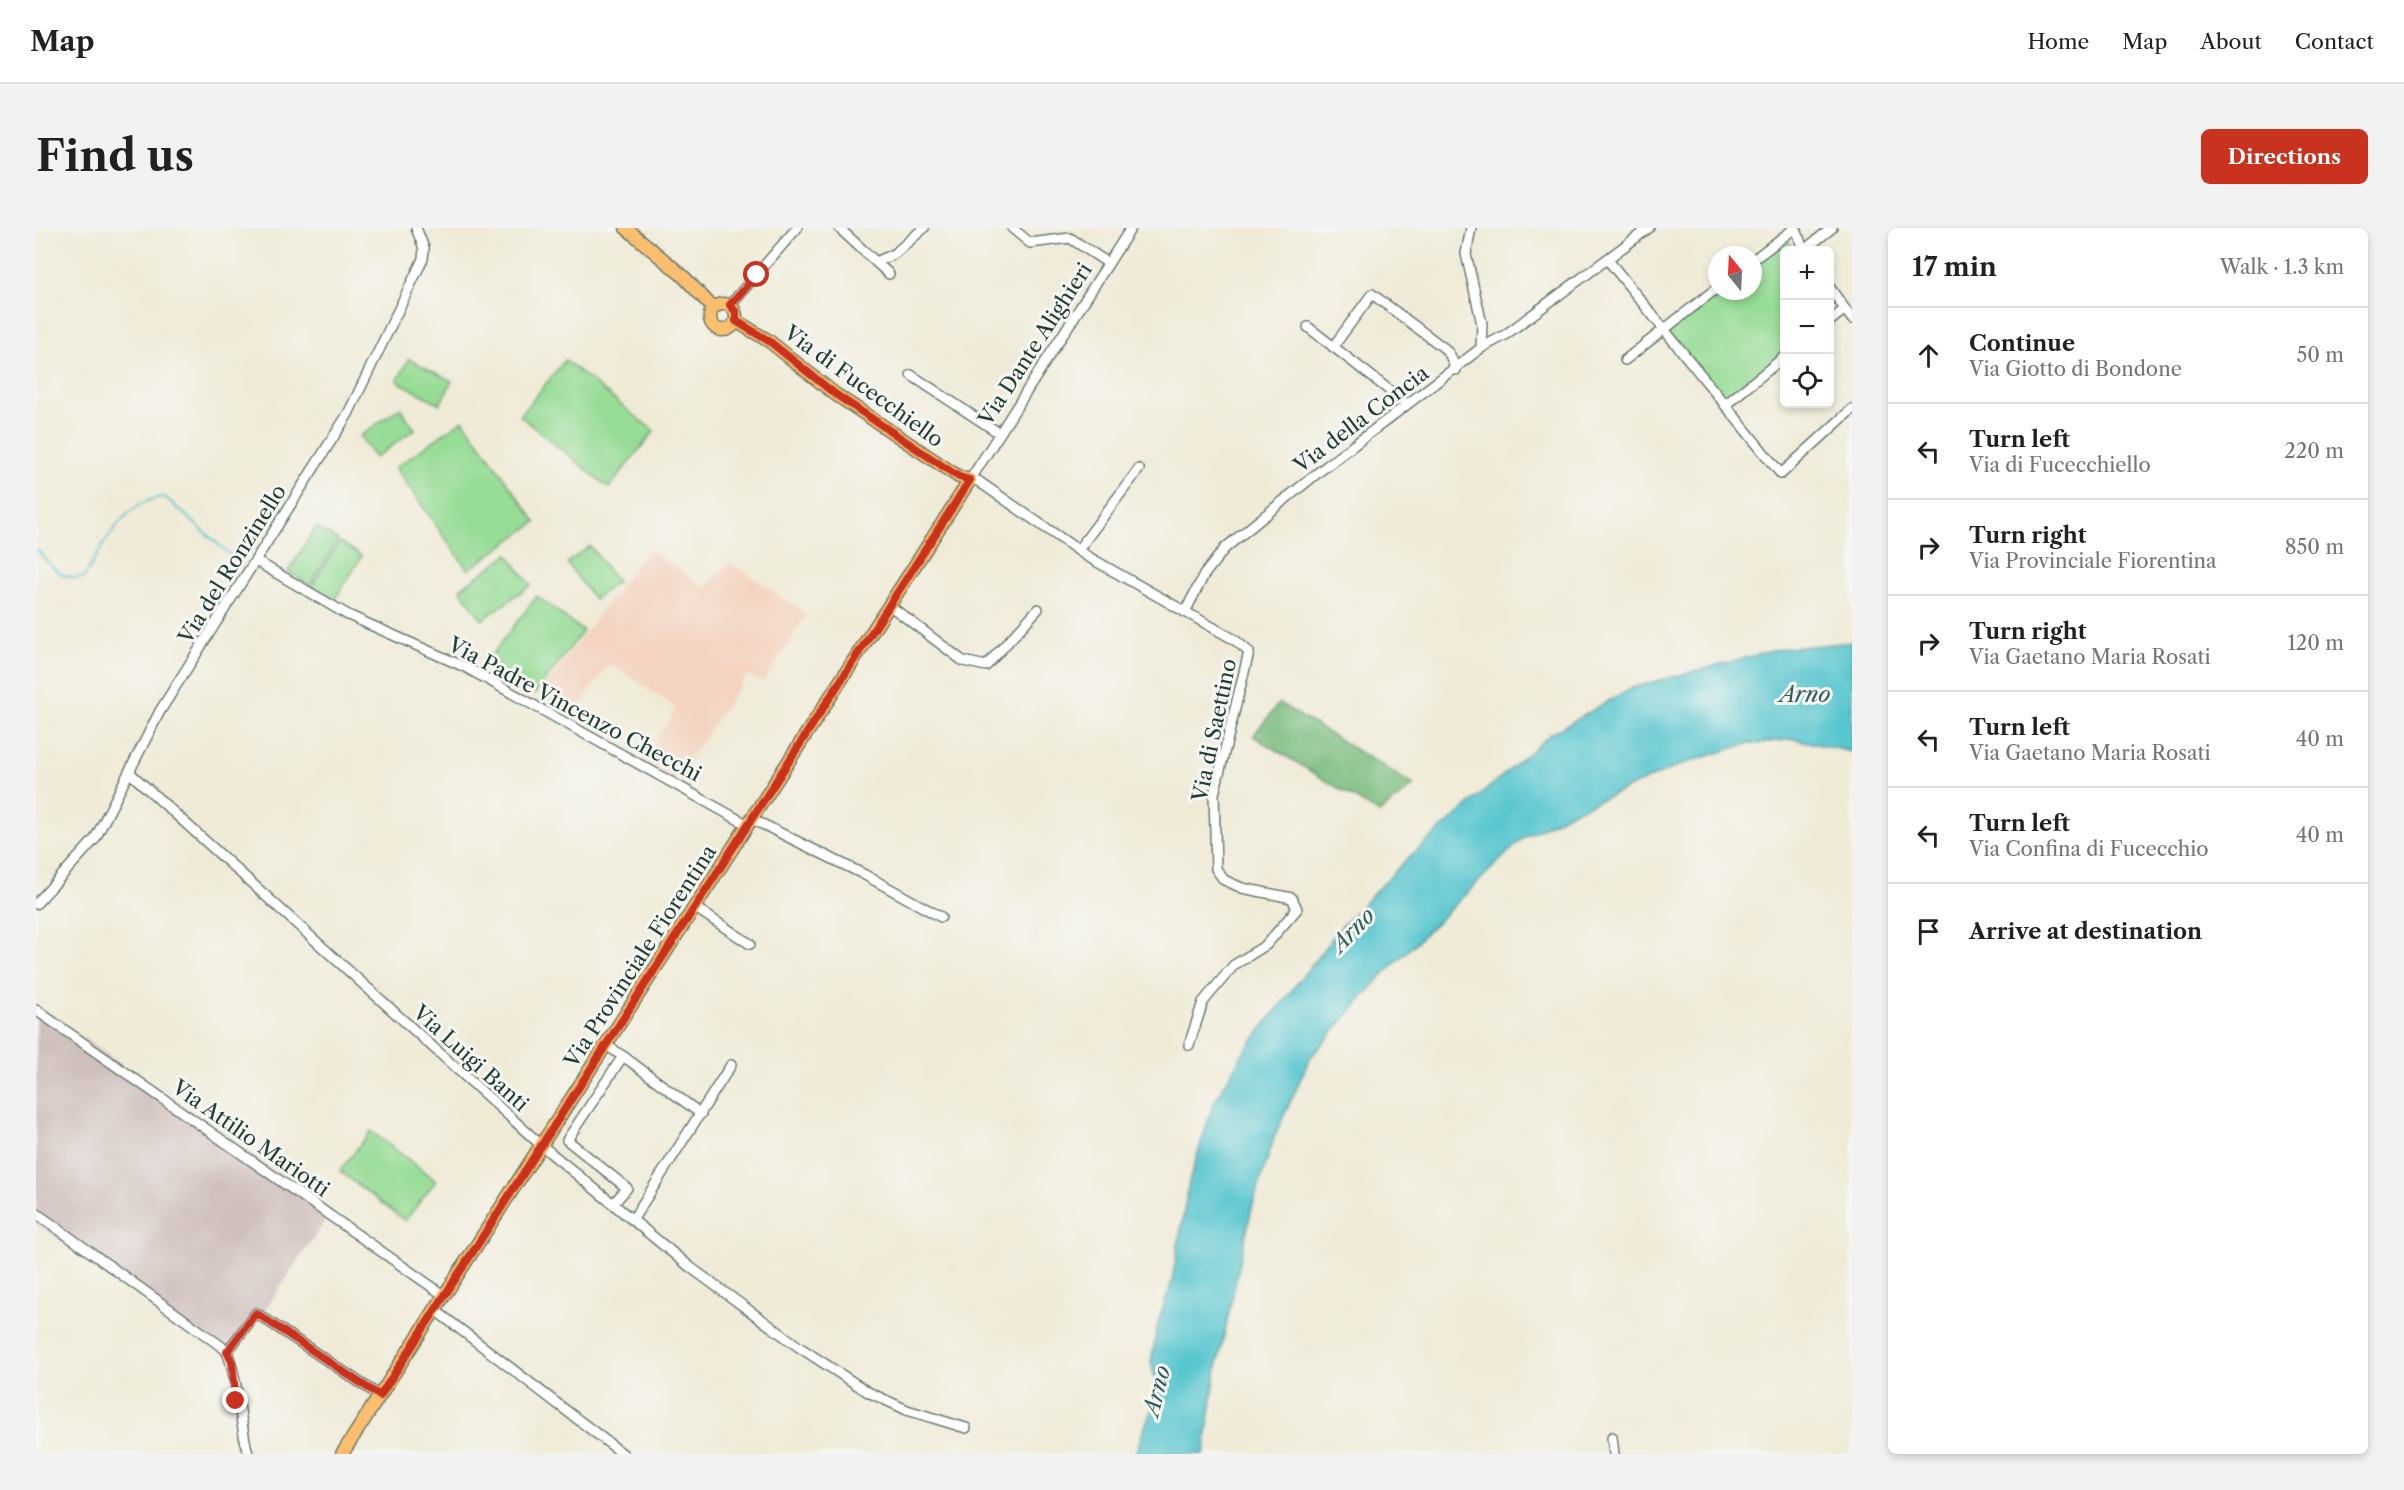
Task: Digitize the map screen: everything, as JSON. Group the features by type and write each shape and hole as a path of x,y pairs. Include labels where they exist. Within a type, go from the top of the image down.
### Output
{"main road":[{"path":"626,228 683,276 713,308"},
{"path":"723,303 730,305 736,312 736,321 727,329 718,328 710,319 713,308 723,303"},
{"name":"Via di Fucecchiello","path":"736,321 762,336 835,394 959,477 970,480"},
{"name":"Via Provinciale Fiorentina","path":"342,1454 970,480"}],"street":[{"name":"Via del Ronzinello","path":"36,904 95,839 160,711 348,414 423,259 424,248 416,228"},
{"path":"730,305 797,228"},
{"path":"839,228 890,274"},
{"path":"876,262 894,254 924,228"},
{"path":"1012,228 1030,243 1070,238 1108,263"},
{"name":"Via Dante Alighieri","path":"970,480 1131,228"},
{"path":"1471,228 1466,254 1482,324 1481,348"},
{"name":"Via della Concia","path":"1185,612 1204,575 1225,548 1407,404 1456,370 1481,348 1505,335 1649,228"},
{"path":"1762,253 1796,228 1802,246"},
{"path":"1808,246 1832,228"},
{"path":"1608,260 1781,474 1852,409"},
{"path":"1333,347 1372,294 1444,348 1450,355 1456,370"},
{"path":"1834,294 1852,319"},
{"path":"1625,360 1708,295"},
{"path":"1834,318 1845,309"},
{"path":"1308,327 1407,404"},
{"path":"1725,405 1780,361"},
{"path":"911,375 999,433"},
{"path":"1078,550 1139,469"},
{"name":"Via di Saettino","path":"970,480 978,481 1078,550 1243,646 1250,657 1215,794 1216,869 1224,880 1242,888 1292,898 1297,909 1266,945 1234,965 1203,1002 1189,1045"},
{"name":"Via Padre Vincenzo Checchi","path":"256,561 348,615 467,668 750,822 865,875 941,916"},
{"path":"890,605 963,661 986,666 1038,609"},
{"name":"Via Luigi Banti","path":"129,772 541,1145 690,1267 800,1347 868,1392 907,1410 966,1428"},
{"path":"694,907 750,944"},
{"name":"Via Attilio Mariotti","path":"36,1010 444,1296"},
{"path":"606,1045 701,1114"},
{"path":"614,1203 627,1188 567,1140 623,1056"},
{"path":"633,1219 732,1065"},
{"path":"36,1213 178,1313 227,1352 232,1362 240,1424 248,1454"},
{"path":"435,1310 623,1454"},
{"path":"227,1352 256,1313 380,1396"},
{"path":"1612,1437 1614,1454"}],"shaded area":[{"path":"649,548 705,588 730,562 807,614 764,683 747,675 674,783 642,765 676,707 609,664 573,715 539,694"},
{"path":"36,1005 331,1212 239,1349 221,1353 36,1223"}],"green space":[{"path":"1784,236 1792,246 1780,246 1780,360 1725,405 1665,329 1708,298 1708,300 1762,300 1762,253"},
{"path":"409,359 452,381 440,404 397,381"},
{"path":"565,360 654,431 609,488 520,416"},
{"path":"400,408 415,429 375,458 360,436"},
{"path":"463,420 536,522 468,570 395,468"},
{"path":"316,527 338,540 310,585 288,572"},
{"path":"340,542 362,556 334,601 311,587"},
{"path":"590,546 617,582 594,599 567,563"},
{"path":"508,554 531,585 482,620 460,589"},
{"path":"537,596 583,631 534,695 488,660"},
{"path":"1279,703 1414,785 1379,813 1253,736"},
{"path":"371,1131 436,1181 405,1221 340,1171"}],"water":[{"name":"Arno","path":"1852,642 1852,752 1794,739 1743,745 1686,763 1574,811 1523,838 1382,976 1310,1058 1274,1138 1252,1207 1217,1367 1204,1454 1135,1454 1158,1391 1151,1362 1158,1323 1172,1281 1189,1182 1213,1105 1243,1053 1341,927 1408,858 1549,735 1631,688 1778,649"}],"waterway":[{"path":"36,549 62,575 84,577 107,539 126,515 138,506 165,497 235,559"}],"route":[{"path":"236,1401 232,1362 227,1352 256,1313 380,1396 970,480 959,477 835,394 769,341 747,325 736,321 736,312 730,305 757,275"}]}
